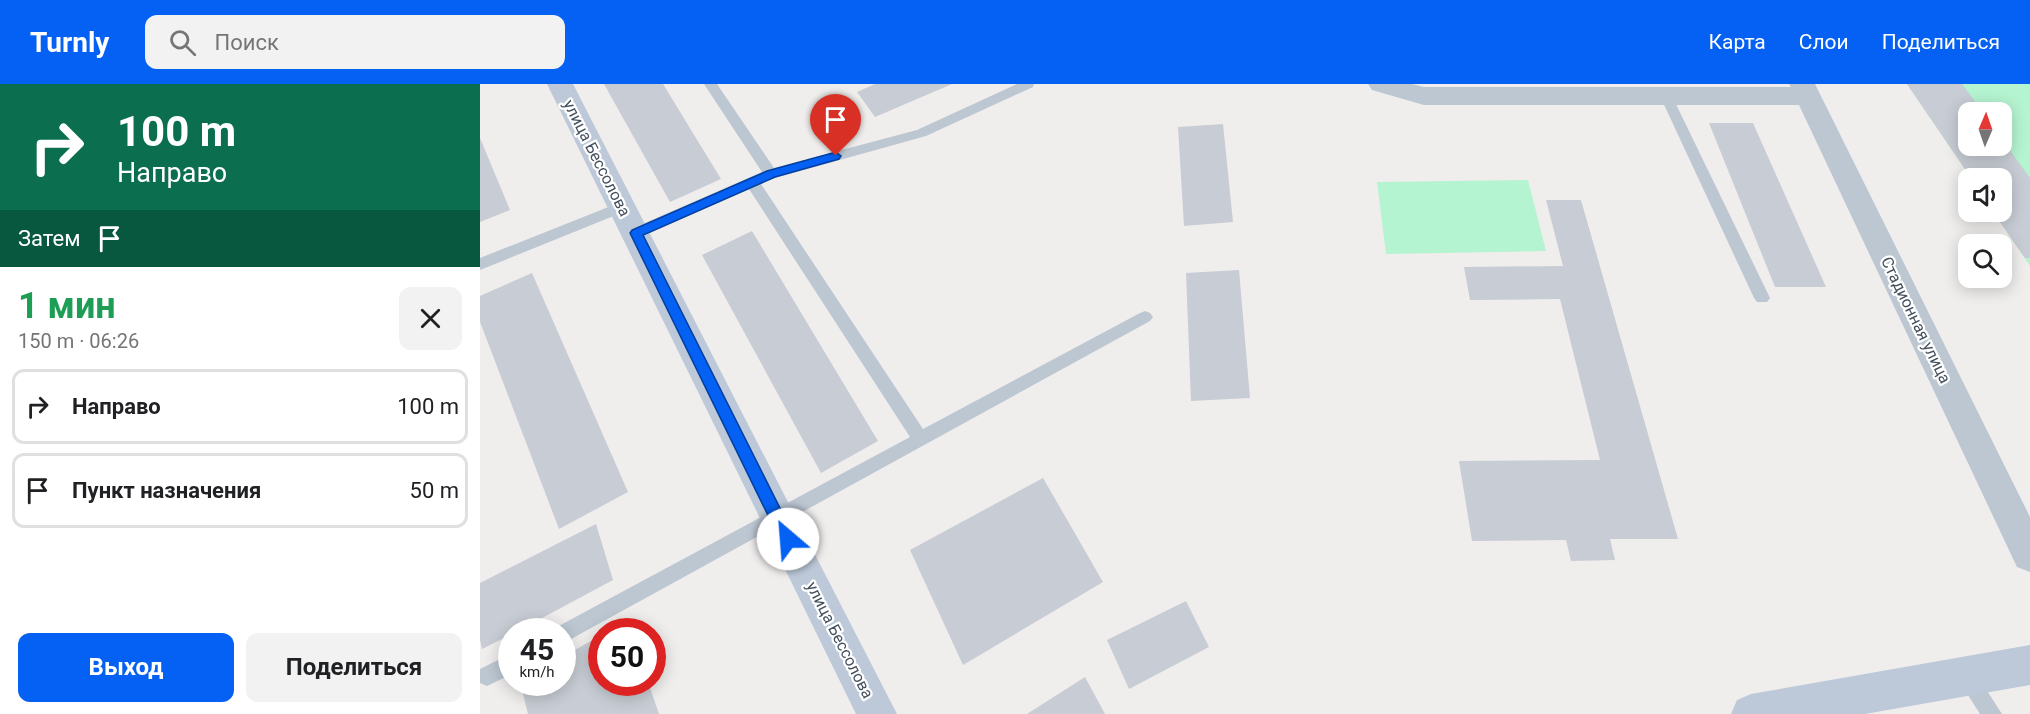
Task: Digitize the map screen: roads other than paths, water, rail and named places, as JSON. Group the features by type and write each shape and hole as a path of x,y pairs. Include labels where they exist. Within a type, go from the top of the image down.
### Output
{"main road":[{"name":"улица Бессолова","path":"560,84 877,714"},
{"path":"1752,714 2030,665"}],"street":[{"path":"1381,84 1424,96 1666,96 1805,90"},
{"name":"Стадионная улица","path":"1805,90 2030,555"}],"lane":[{"path":"710,84 771,174"},
{"path":"480,264 752,183 771,174 921,133 1028,84"},
{"path":"1666,96 1761,297"},
{"path":"752,183 921,440"},
{"path":"576,627 1145,317"},
{"path":"487,676 498,670"},
{"path":"1966,676 1992,714"}]}
